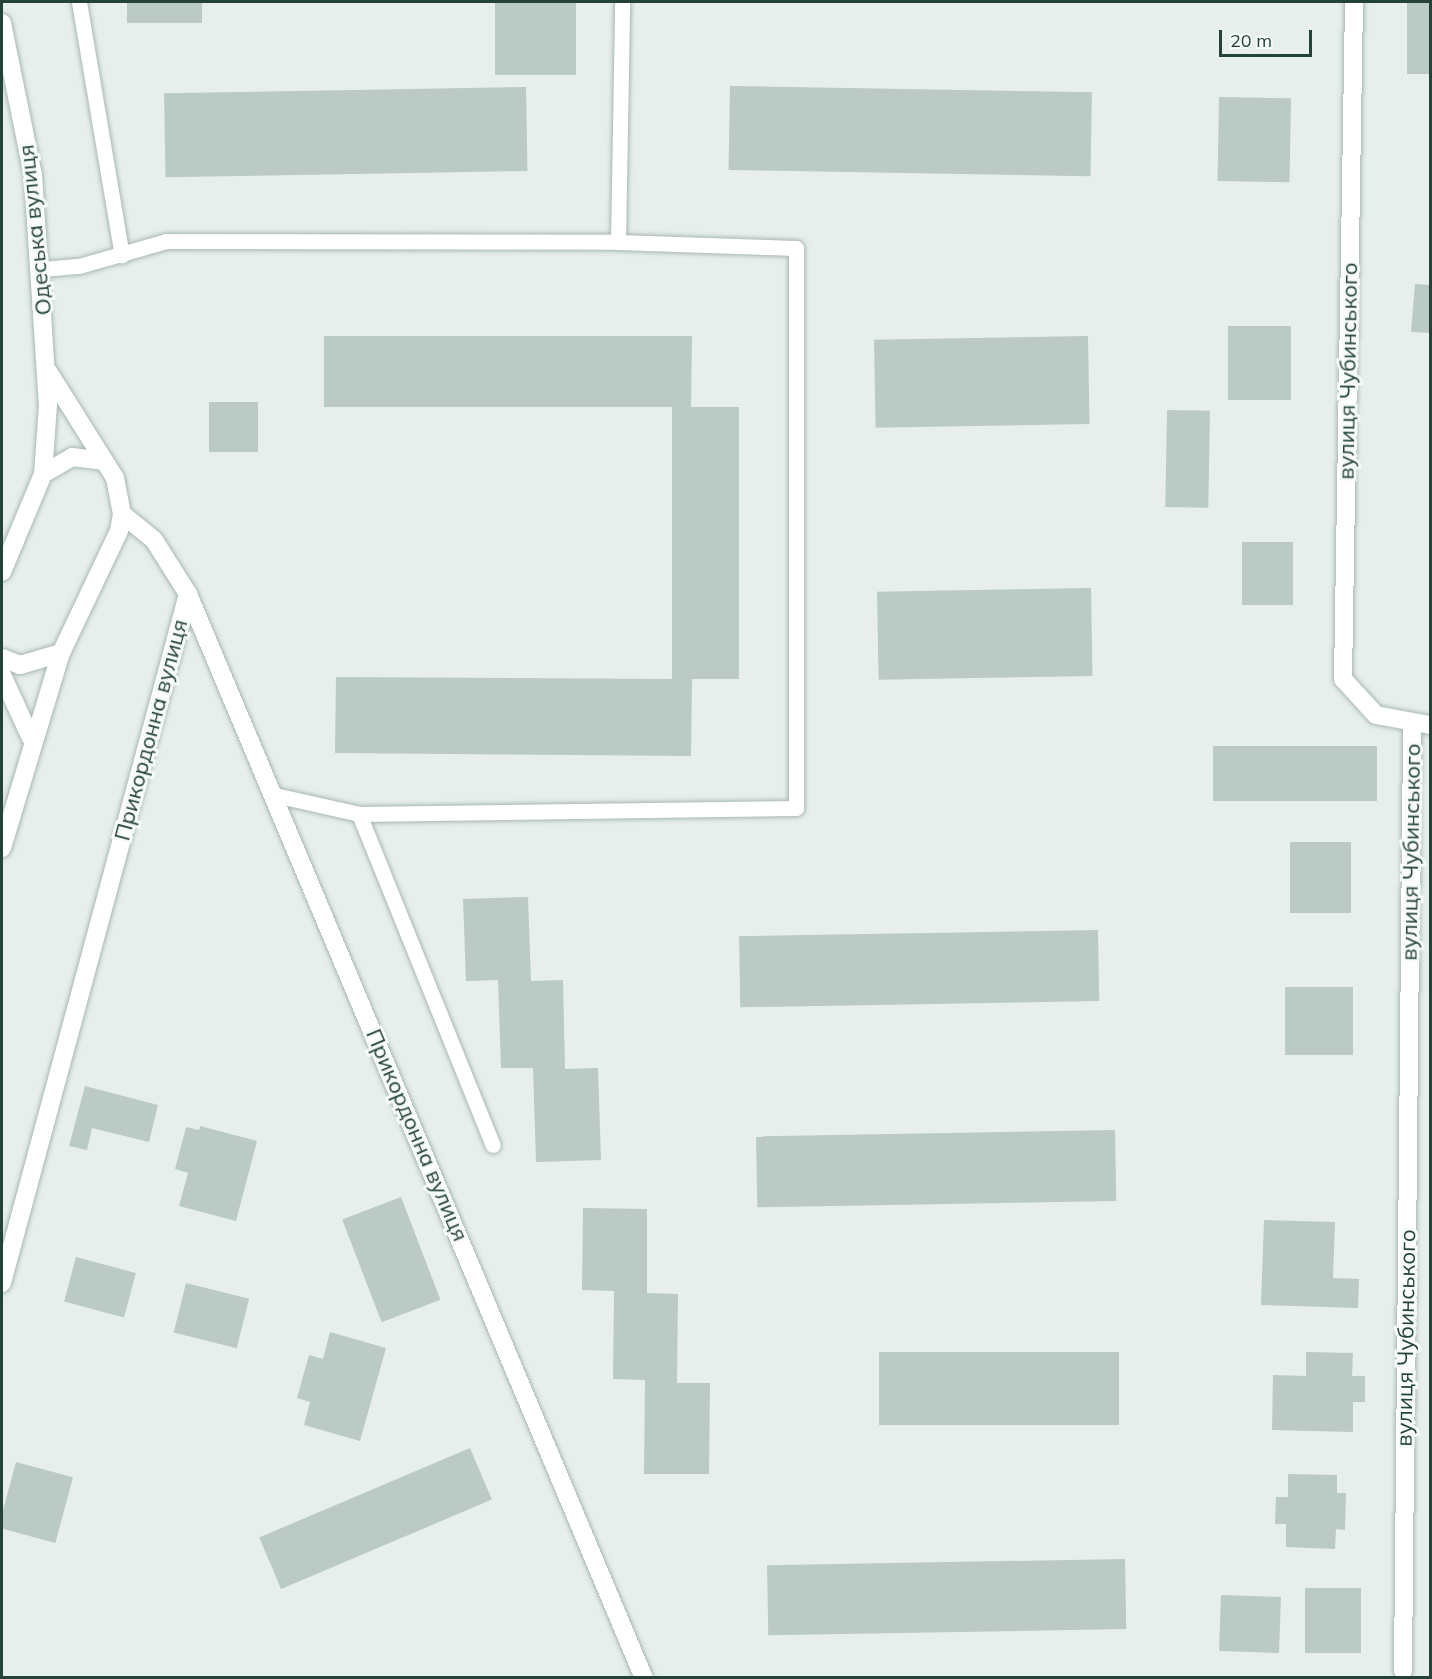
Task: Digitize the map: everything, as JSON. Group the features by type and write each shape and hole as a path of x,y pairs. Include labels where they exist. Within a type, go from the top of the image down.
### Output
{"street":[{"name":"вулиця Чубинського","path":"1354,2 1343,679 1377,715 1421,725 1403,1671"},
{"name":"Одеська вулиця","path":"2,22 33,175 42,269 46,368 43,474"},
{"path":"2,848 31,738 61,653 119,531 122,514 115,478 46,368"},
{"path":"2,572 43,474 72,457 103,461"},
{"name":"Прикордонна вулиця","path":"122,514 154,540 188,594 275,795 644,1677"},
{"name":"Прикордонна вулиця","path":"2,1283 188,594"},
{"path":"2,658 20,665 61,653"},
{"path":"2,675 31,738"}],"lane":[{"path":"79,2 122,255"},
{"path":"618,243 622,2"},
{"path":"42,269 122,255 166,241 618,243 796,248 796,808 359,814 275,795"},
{"path":"359,814 493,1145"}],"building":[{"path":"127,2 202,2 202,23 127,23"},
{"path":"495,2 576,2 576,75 495,75"},
{"path":"1407,2 1430,2 1430,74 1407,74"},
{"path":"730,86 1092,92 1090,176 729,170"},
{"path":"526,87 527,171 166,177 164,93"},
{"path":"1219,97 1291,98 1290,182 1218,181"},
{"path":"1415,284 1430,285 1430,333 1411,332"},
{"path":"1228,326 1291,326 1291,400 1228,400"},
{"path":"324,336 692,336 691,407 739,407 739,679 692,679 691,756 335,753 336,677 672,679 672,407 324,407"},
{"path":"1088,336 1090,424 876,428 874,340"},
{"path":"209,402 258,402 258,452 209,452"},
{"path":"1167,410 1210,411 1208,508 1165,507"},
{"path":"1242,542 1293,542 1293,605 1242,605"},
{"path":"1091,588 1093,676 879,680 877,592"},
{"path":"1213,746 1377,746 1377,801 1213,801"},
{"path":"1290,842 1351,842 1351,913 1290,913"},
{"path":"528,897 531,981 563,980 565,1069 598,1068 601,1160 536,1162 533,1068 501,1068 498,980 466,981 463,899"},
{"path":"1098,930 1099,1001 740,1007 739,936"},
{"path":"1285,987 1353,987 1353,1055 1285,1055"},
{"path":"85,1086 158,1105 149,1142 92,1128 87,1150 69,1146"},
{"path":"200,1126 257,1141 236,1221 179,1206 188,1173 175,1169 186,1127 199,1130"},
{"path":"1115,1130 1116,1201 757,1207 756,1136"},
{"path":"401,1197 440,1300 382,1322 342,1220"},
{"path":"583,1208 647,1209 647,1293 678,1294 677,1383 710,1383 709,1474 644,1474 645,1380 613,1379 614,1291 582,1290"},
{"path":"1264,1220 1335,1222 1333,1278 1359,1279 1358,1308 1261,1305"},
{"path":"76,1257 136,1273 124,1317 64,1301"},
{"path":"186,1283 249,1299 237,1348 174,1332"},
{"path":"330,1332 386,1348 360,1441 304,1425 310,1402 297,1398 309,1355 323,1359"},
{"path":"879,1352 1119,1352 1119,1425 879,1425"},
{"path":"1306,1352 1353,1353 1352,1376 1365,1376 1365,1402 1353,1402 1353,1432 1272,1430 1273,1375 1306,1376"},
{"path":"470,1448 492,1500 281,1589 259,1537"},
{"path":"16,1462 73,1477 55,1543 2,1529 2,1514"},
{"path":"1288,1474 1337,1475 1337,1493 1346,1493 1345,1530 1336,1529 1335,1549 1286,1547 1286,1524 1275,1524 1276,1497 1288,1497"},
{"path":"1125,1559 1126,1629 768,1635 767,1565"},
{"path":"1305,1588 1361,1588 1361,1653 1305,1653"},
{"path":"1221,1595 1281,1597 1279,1653 1219,1651"}]}
